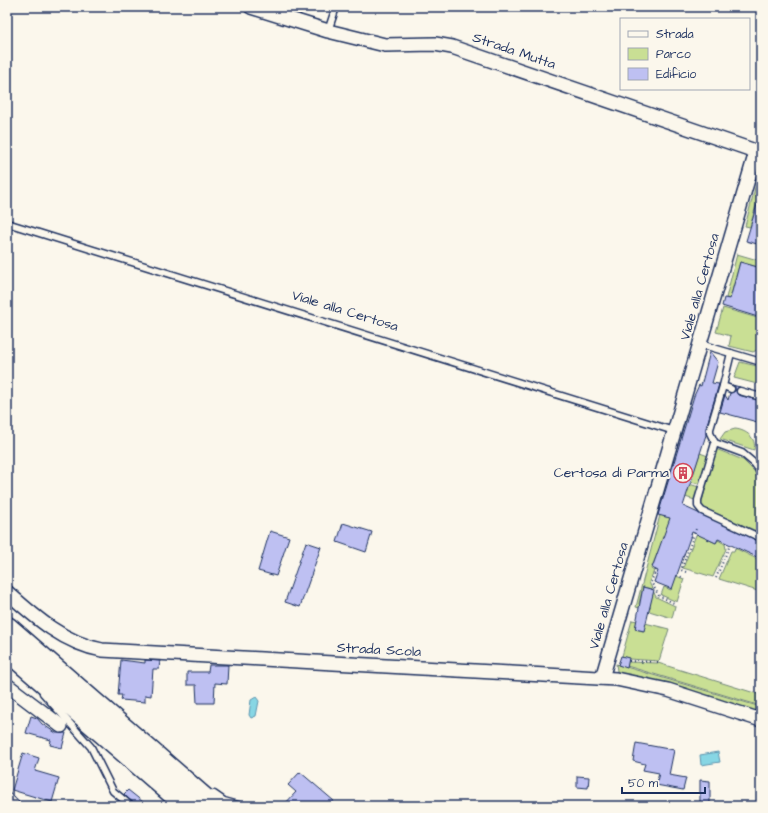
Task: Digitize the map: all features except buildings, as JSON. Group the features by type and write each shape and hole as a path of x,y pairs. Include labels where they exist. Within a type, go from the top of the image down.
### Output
{"highway":[{"path":"7,628 133,737 209,797"},
{"path":"7,649 188,806"}],"street":[{"name":"Strada Mutta","path":"251,7 276,11 328,31 385,45 435,44 452,46 759,152"},
{"name":"Viale alla Certosa","path":"602,678 674,431 759,152"},
{"name":"Strada Scola","path":"7,592 61,635 78,644 102,650 627,680 657,687 761,720"},
{"path":"7,685 61,726"},
{"path":"7,800 13,806"}],"lane":[{"path":"328,31 336,7"},
{"name":"Viale alla Certosa","path":"7,223 674,431"},
{"path":"700,344 761,362"},
{"path":"731,353 710,430 715,443 698,500 698,506 702,511 761,538"},
{"path":"723,386 731,389"},
{"path":"740,391 761,396"},
{"path":"715,443 742,453 755,464 761,473"},
{"path":"7,654 28,677"},
{"path":"38,688 91,747 113,791 131,806"},
{"path":"133,737 194,780"},
{"path":"209,797 242,806"}],"path":[{"path":"757,456 760,448"},
{"path":"686,572 681,570 696,530"},
{"path":"716,578 730,545"},
{"path":"656,570 651,582 659,596 676,604"},
{"path":"676,575 684,578"},
{"path":"629,660 658,662"}],"green space":[{"path":"760,169 761,187 750,227 745,226"},
{"path":"737,254 761,261 761,268 740,262 730,299 726,298"},
{"path":"723,308 761,319 761,348 753,352 729,346 731,336 716,332"},
{"path":"740,362 761,367 761,385 734,378"},
{"path":"735,429 750,435 754,442 754,450 720,439 725,432"},
{"path":"716,449 743,460 754,471 761,484 761,533 704,508 701,505"},
{"path":"700,453 708,456 700,484 690,482"},
{"path":"689,484 699,487 695,500 685,497"},
{"path":"660,515 673,519 662,539 668,541 659,549 651,569 654,571 649,582 656,597 675,606 672,618 636,607","holes":["643,587 652,589 650,607 639,604"]},
{"path":"700,532 705,538 716,543 718,540 725,544 726,549 713,577 683,568 696,535"},
{"path":"735,548 761,561 761,592 719,579 731,551 734,551"},
{"path":"676,576 684,579 677,602 661,595 664,587 671,590"},
{"path":"632,620 637,621 635,629 643,631 645,623 669,629 659,661 629,659 622,656"},
{"path":"628,662 658,663 761,695 761,706 627,666"},
{"path":"616,664 761,707 761,717 623,675 617,671"}],"water":[{"path":"256,697 259,701 256,716 251,718 249,715 251,700"},
{"path":"718,752 720,762 701,765 700,755"}],"place":[{"name":"Certosa di Parma","path":"683,473"}]}
